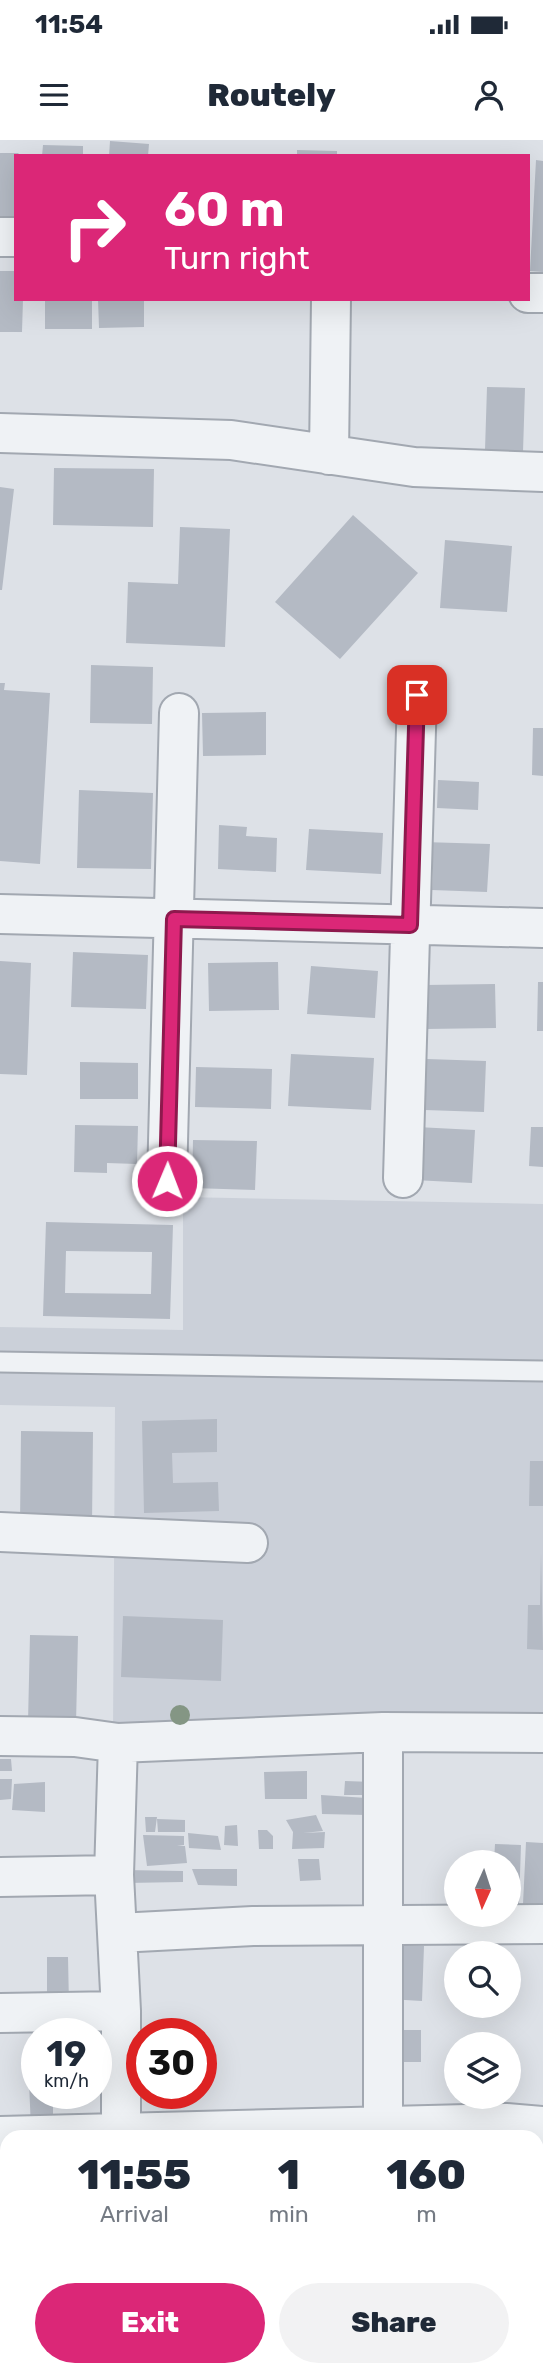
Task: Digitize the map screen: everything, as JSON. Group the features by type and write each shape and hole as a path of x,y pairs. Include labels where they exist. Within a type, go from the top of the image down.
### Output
{"street":[{"path":"329,455 331,301"},
{"path":"0,433 231,440 414,467 543,472"},
{"path":"402,1178 417,695"},
{"path":"167,1181 179,713"},
{"path":"0,914 543,928"},
{"path":"0,1532 248,1543"},
{"path":"0,1736 75,1737 118,1743 383,1732 543,1733"},
{"path":"383,1732 383,2126"},
{"path":"118,1743 114,1875 121,2011 121,2130"},
{"path":"0,1877 114,1875"},
{"path":"118,1933 253,1926 543,1924"},
{"path":"0,2013 121,2011"},
{"path":"252,2130 383,2126 519,2128"}],"lane":[{"path":"0,1362 543,1370"}],"shaded area":[{"path":"183,1197 543,1204 543,1733 113,1732 115,1407 0,1405 0,1327 183,1330"}],"building":[{"path":"110,141 149,144 148,154 109,154"},
{"path":"43,145 83,146 83,154 42,154"},
{"path":"297,150 337,151 337,154 297,154"},
{"path":"0,153 19,153 14,154 14,218 0,218"},
{"path":"536,160 543,161 543,272 530,271"},
{"path":"0,271 14,271 14,301 23,301 22,332 0,332"},
{"path":"45,301 92,301 92,329 45,329"},
{"path":"98,301 144,301 144,327 99,328"},
{"path":"487,387 525,388 523,452 485,450"},
{"path":"54,468 154,469 153,527 53,525"},
{"path":"0,487 14,489 2,590 0,590"},
{"path":"353,515 418,573 340,659 275,602"},
{"path":"180,527 230,529 225,647 126,643 128,582 178,584"},
{"path":"445,540 512,546 507,612 440,608"},
{"path":"91,665 153,667 152,724 90,723"},
{"path":"0,683 5,683 4,690 50,693 40,864 0,861"},
{"path":"266,712 266,755 203,756 202,713"},
{"path":"533,728 543,728 543,776 532,775"},
{"path":"438,780 479,782 478,810 437,808"},
{"path":"79,790 153,793 151,869 77,868"},
{"path":"219,825 247,827 246,836 277,838 276,872 218,869"},
{"path":"309,829 383,833 381,874 306,870"},
{"path":"423,842 490,844 487,892 432,890 433,869 429,869"},
{"path":"73,952 148,955 146,1009 71,1007"},
{"path":"0,961 31,963 27,1075 0,1074"},
{"path":"278,962 279,1010 209,1011 208,963"},
{"path":"311,966 378,971 375,1018 307,1014"},
{"path":"538,982 543,982 543,1031 537,1031"},
{"path":"495,984 496,1028 426,1029 425,985"},
{"path":"291,1054 374,1058 371,1110 288,1106"},
{"path":"427,1059 486,1061 484,1112 425,1110"},
{"path":"80,1062 138,1063 138,1099 80,1099"},
{"path":"196,1067 272,1069 271,1109 195,1107"},
{"path":"75,1125 138,1126 137,1164 107,1163 107,1173 74,1172"},
{"path":"417,1127 475,1130 472,1183 414,1180"},
{"path":"531,1127 543,1127 543,1167 529,1166"},
{"path":"193,1140 257,1141 255,1190 192,1188"},
{"path":"46,1222 173,1225 170,1319 43,1316","holes":["66,1251 152,1252 151,1294 65,1293"]},
{"path":"217,1419 217,1452 172,1453 173,1483 218,1482 219,1511 144,1513 142,1421"},
{"path":"21,1431 93,1432 92,1524 20,1524"},
{"path":"530,1461 543,1461 543,1506 529,1506"},
{"path":"541,1553 543,1650 527,1649 528,1605 540,1605"},
{"path":"123,1616 223,1620 221,1681 121,1677"},
{"path":"30,1635 78,1636 76,1724 28,1722"},
{"path":"0,1759 11,1759 12,1771 0,1771"},
{"path":"307,1771 307,1799 265,1799 264,1772"},
{"path":"0,1779 12,1779 11,1799 0,1800"},
{"path":"345,1781 373,1782 374,1795 344,1795"},
{"path":"45,1782 45,1812 12,1810 14,1784"},
{"path":"321,1795 367,1798 367,1815 322,1814"},
{"path":"316,1815 323,1831 303,1833 325,1832 324,1848 292,1849 293,1832 286,1820"},
{"path":"145,1817 157,1817 155,1832 146,1832"},
{"path":"157,1819 185,1820 185,1832 158,1832"},
{"path":"237,1825 238,1846 224,1845 225,1826"},
{"path":"258,1830 267,1830 273,1836 273,1849 259,1849"},
{"path":"188,1833 218,1836 221,1850 189,1848"},
{"path":"143,1835 184,1836 184,1845 177,1846 185,1846 187,1863 147,1866"},
{"path":"526,1842 543,1843 543,1905 523,1904"},
{"path":"495,1844 521,1845 521,1850 495,1850"},
{"path":"298,1859 319,1859 321,1880 300,1881"},
{"path":"192,1869 237,1869 237,1886 198,1885"},
{"path":"124,1870 183,1871 183,1882 126,1883"},
{"path":"390,1945 424,1946 422,2001 388,1999"},
{"path":"47,1957 68,1957 69,2005 47,2005"},
{"path":"389,2030 421,2030 421,2062 388,2062"},
{"path":"30,2109 53,2109 53,2128 31,2128"}],"route":[{"path":"167,1181 174,919 410,925 417,695"}]}
